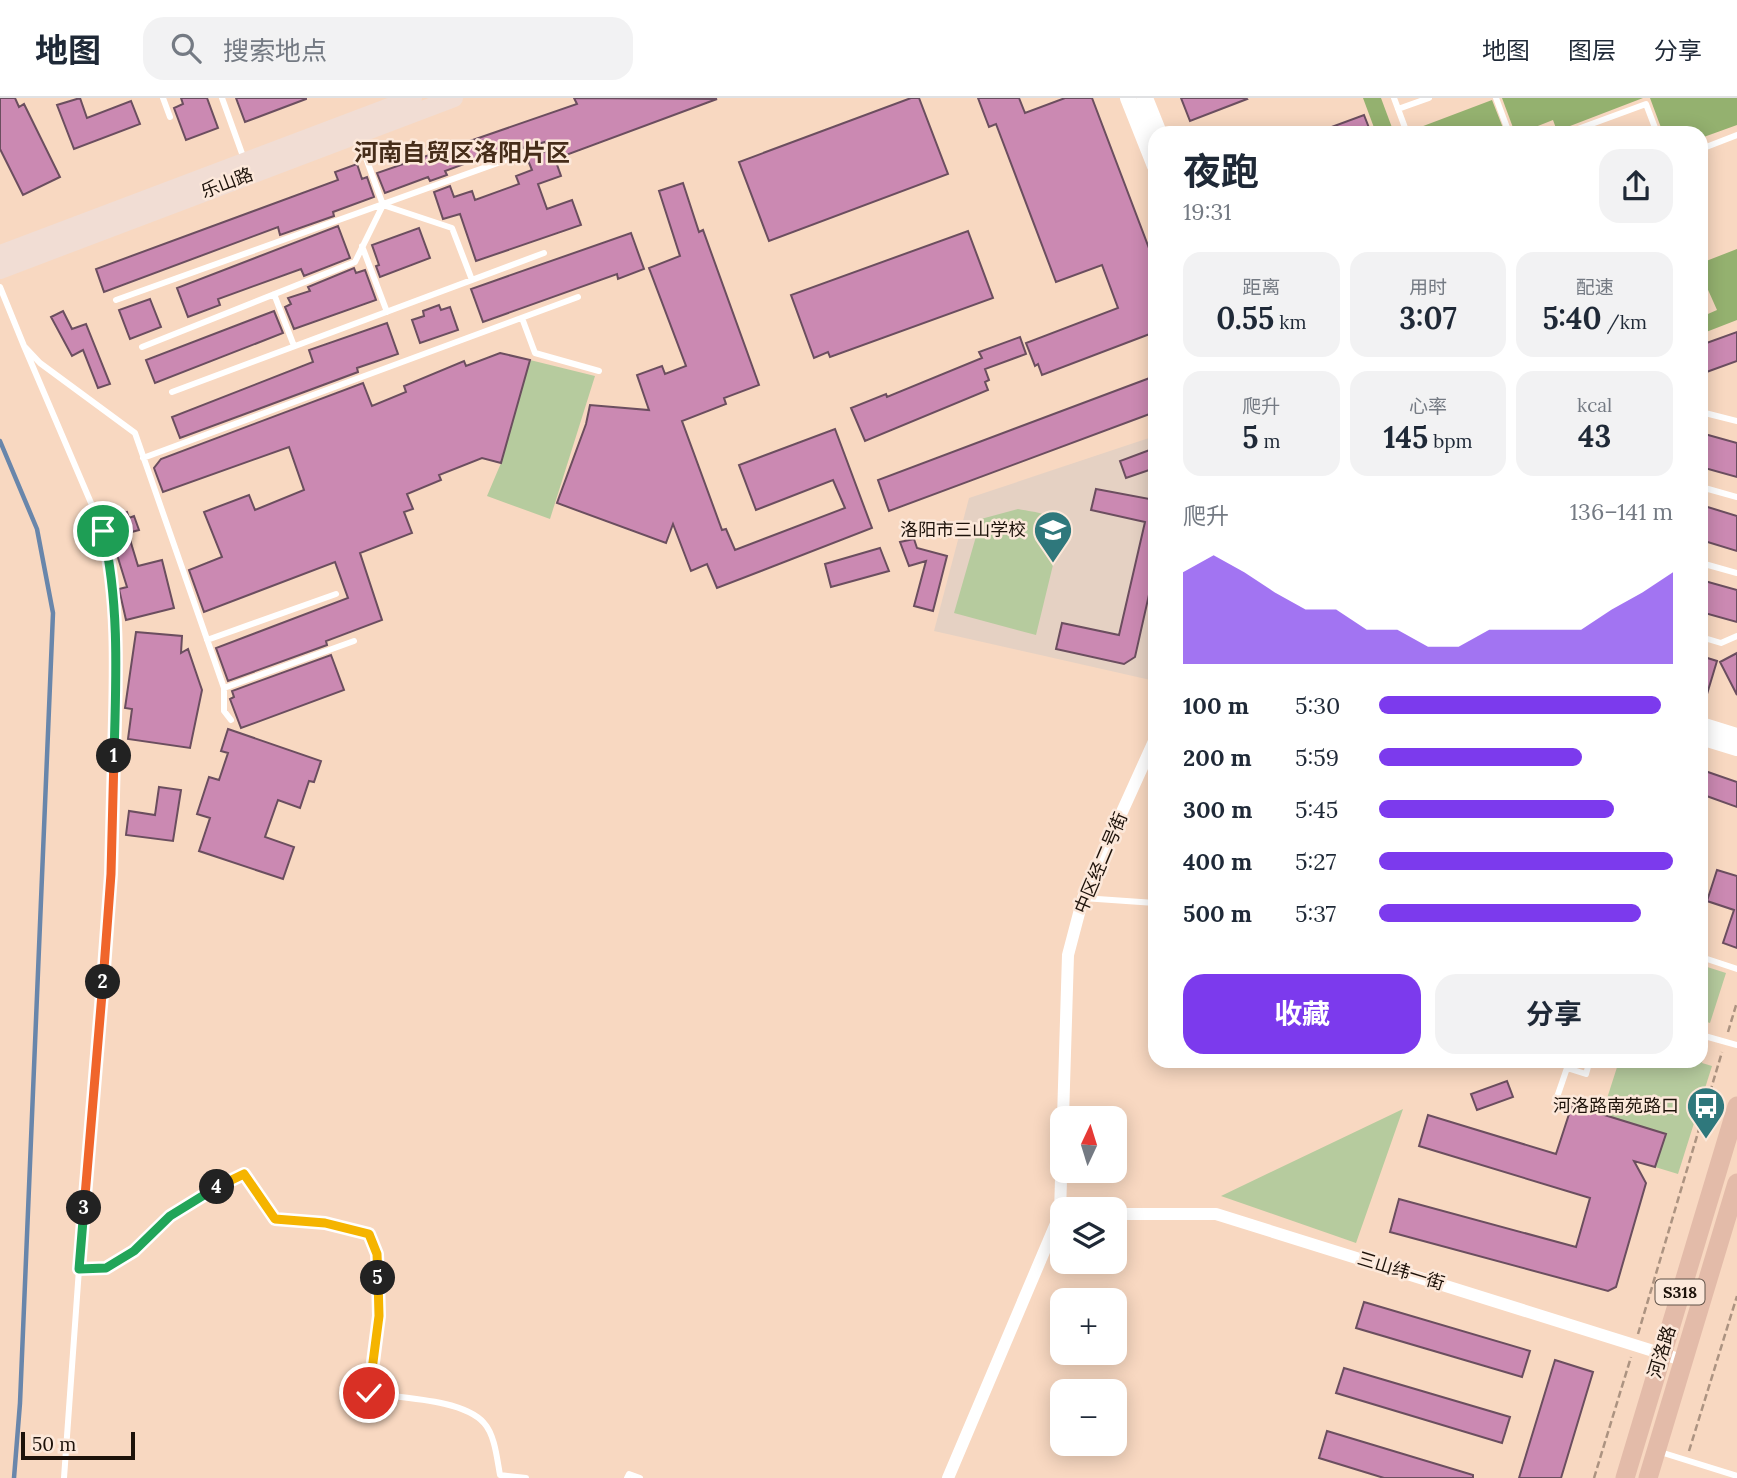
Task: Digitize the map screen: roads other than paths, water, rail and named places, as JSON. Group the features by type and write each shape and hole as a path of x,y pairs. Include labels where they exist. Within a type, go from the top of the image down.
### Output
{"main road":[{"name":"乐山路","path":"355,128 382,107 413,98"},
{"name":"乐山路","path":"0,269 247,167 355,128 454,98"},
{"name":"河洛路","path":"1625,1478 1737,1106"},
{"name":"河洛路","path":"1648,1478 1737,1183"}],"street":[{"path":"1128,98 1148,148"},
{"path":"1145,98 1155,126"},
{"path":"1708,727 1737,736"},
{"path":"1708,739 1737,748"},
{"name":"中区经二号街","path":"1063,1106 1068,955 1083,898 1148,754"},
{"name":"三山纬一街","path":"1127,1214 1216,1214 1682,1360"},
{"path":"948,1478 1050,1240"}],"lane":[{"path":"163,98 170,117"},
{"path":"222,98 247,167"},
{"path":"1394,98 1404,126"},
{"path":"1398,109 1429,98"},
{"path":"1496,98 1506,126"},
{"path":"1586,126 1646,104 1654,126"},
{"path":"142,347 355,262 383,205 355,128"},
{"path":"1708,146 1737,135"},
{"path":"116,300 542,147"},
{"path":"383,205 452,228 472,280"},
{"path":"362,246 387,312"},
{"path":"172,392 544,253"},
{"path":"0,269 24,346 103,531 112,572 116,661 111,874 64,1478"},
{"path":"274,294 294,346"},
{"path":"144,458 578,297"},
{"path":"522,318 535,353 598,372"},
{"path":"24,346 40,363 135,433 223,688 224,710 231,720"},
{"path":"1708,414 1737,421"},
{"path":"1708,489 1737,497"},
{"path":"1708,565 1737,573"},
{"path":"207,640 336,594"},
{"path":"1708,639 1721,643 1737,636"},
{"path":"223,688 354,640"},
{"path":"1083,898 1148,902"},
{"path":"1708,959 1737,969"},
{"path":"1708,1037 1737,1045"},
{"path":"1555,1103 1567,1068 1586,1074 1588,1068"},
{"path":"79,1269 106,1268 134,1251 170,1216 207,1192 244,1174 275,1219 325,1223 369,1234 377,1254 379,1316 369,1393 461,1408 484,1423 496,1450 500,1475 526,1478"},
{"path":"1655,1451 1737,1476"},
{"path":"627,1478 629,1474 640,1478"}],"waterway":[{"path":"0,441 37,529 53,613 20,1403 14,1478"}],"place":[{"name":"洛阳市三山学校","path":"1053,564"},
{"name":"河洛路南苑路口","path":"1706,1140"}],"district":[{"name":"河南自贸区洛阳片区","path":"462,153"}]}
